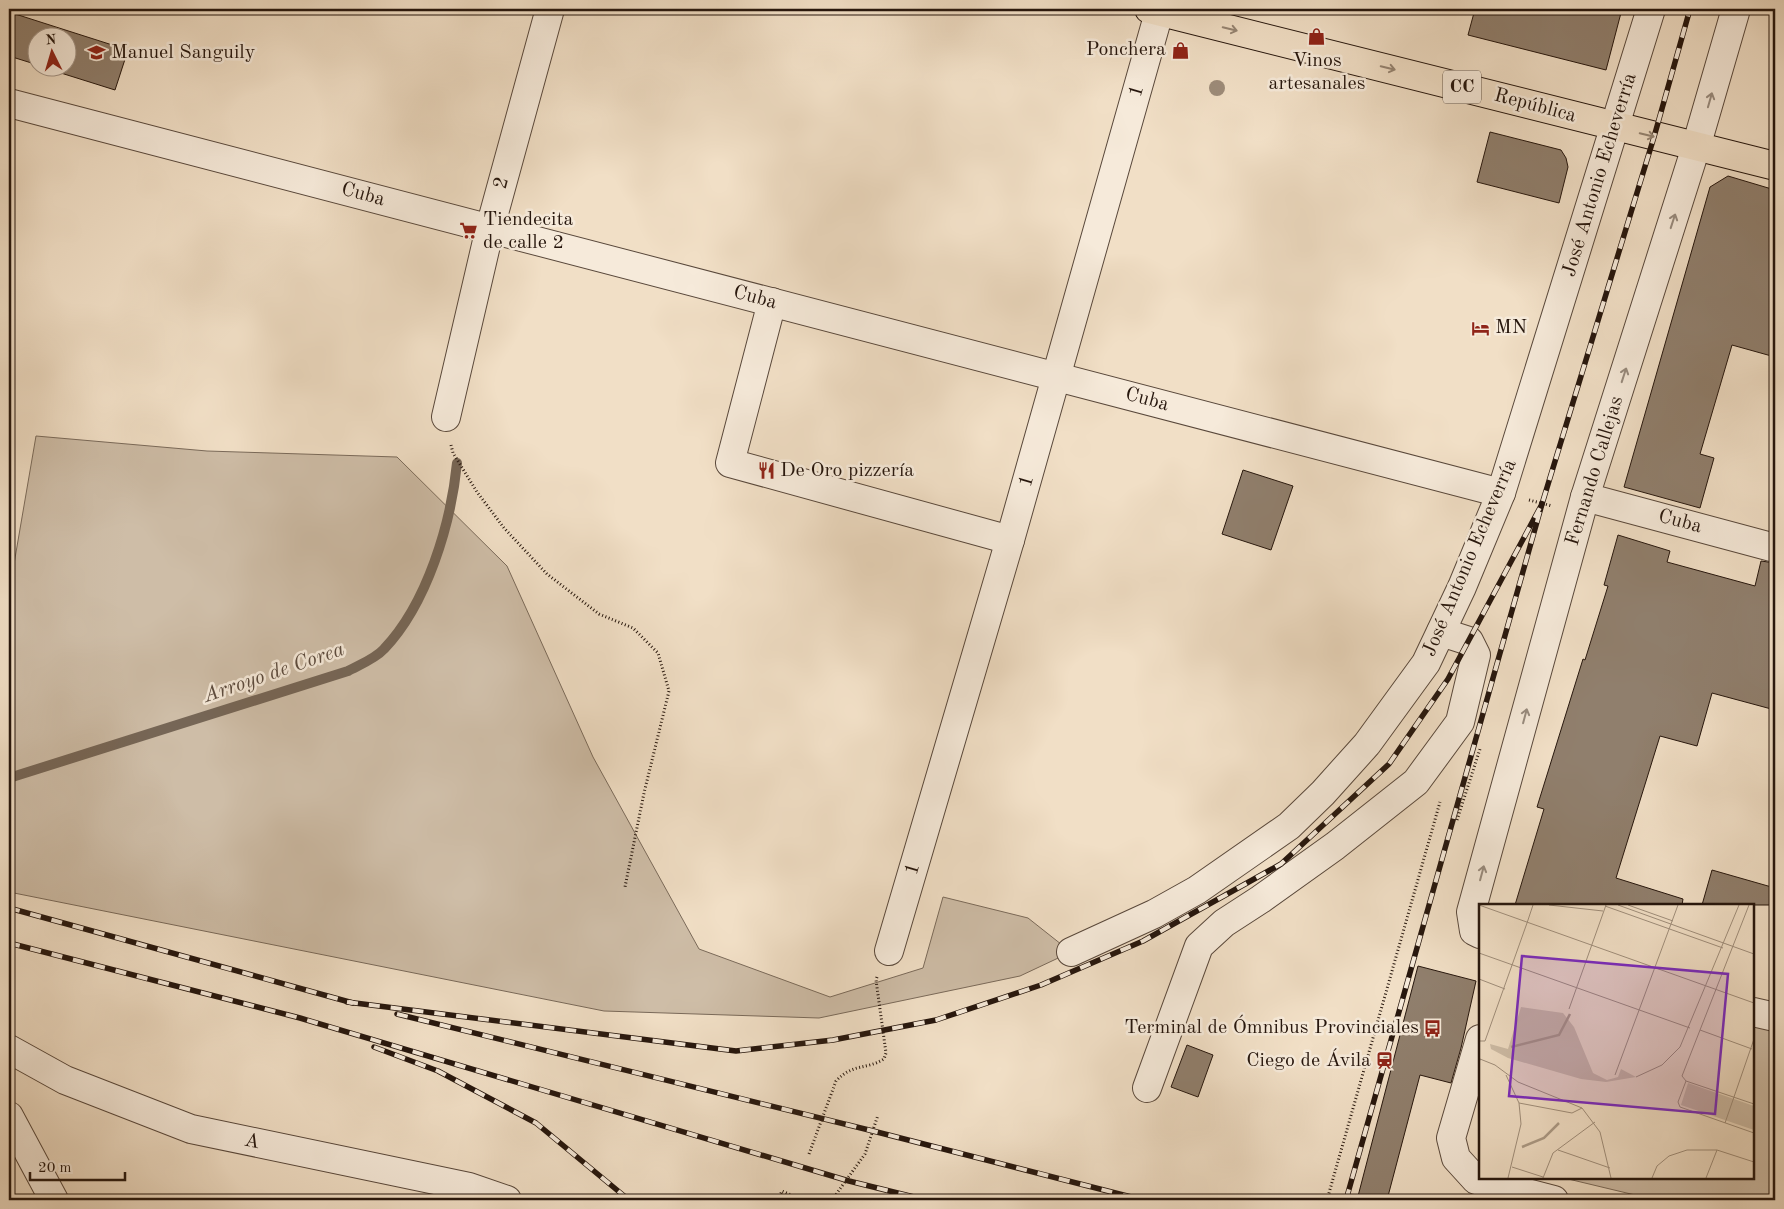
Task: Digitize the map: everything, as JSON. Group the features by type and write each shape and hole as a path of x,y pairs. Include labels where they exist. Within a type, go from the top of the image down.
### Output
{"main road":[{"name":"República","path":"1156,10 1775,166"}],"street":[{"name":"2","path":"446,418 490,228 550,9"},
{"name":"José Antonio Echeverría","path":"1071,952 1154,914 1196,890 1289,826 1323,793 1368,744 1426,663 1462,586 1501,493 1651,9"},
{"name":"Fernando Callejas","path":"1479,933 1474,930 1471,912 1585,497 1696,147 1736,9"},
{"name":"1","path":"889,951 1010,540 1156,10"},
{"name":"Cuba","path":"9,103 1501,493"},
{"path":"772,302 730,463 1010,540"},
{"name":"Cuba","path":"1585,497 1775,548"},
{"path":"1147,1088 1199,946 1224,923 1261,899 1334,846 1416,782 1460,722 1476,655 1469,641 1441,632"},
{"path":"1754,1012 1775,1017"},
{"path":"1479,1042 1451,1138 1456,1158 1476,1180 1554,1200"},
{"name":"A","path":"9,1049 65,1080 191,1129 469,1187 507,1200"},
{"path":"9,1116 54,1200"}],"path":[{"path":"446,418 453,453 477,492 504,528 547,574 600,614 633,628 658,653 669,691 644,793 625,887"},
{"path":"1327,1200 1442,795"},
{"path":"9,899 11,899 9,904"},
{"path":"809,1154 836,1081 844,1073 854,1068 877,1063 884,1059 886,1053 876,980 889,951"},
{"path":"832,1200 866,1154 878,1115"},
{"path":"778,1200 782,1191 803,1200"}],"shaded area":[{"path":"36,436 207,451 397,457 507,566 593,757 699,949 830,997 923,968 943,897 1028,918 1071,952 1020,976 819,1018 604,1011 9,892 9,593"},
{"path":"1754,1022 1775,1028 1775,1200 1656,1200 1568,1179 1754,1179"}],"building":[{"path":"1475,9 1622,9 1606,70 1468,35"},
{"name":"Manuel Sanguily","path":"9,12 59,28 28,28 28,62 9,56"},
{"name":"Manuel Sanguily","path":"78,34 128,50 115,90 77,78"},
{"path":"1490,132 1561,150 1566,158 1568,167 1559,203 1477,182"},
{"path":"1728,176 1775,190 1775,357 1732,345 1700,454 1714,458 1700,508 1624,487 1710,187"},
{"path":"1243,470 1293,486 1271,550 1222,534"},
{"path":"1618,535 1670,551 1667,562 1755,586 1761,561 1775,563 1775,710 1712,693 1697,746 1660,736 1616,878 1683,899 1682,904 1515,904 1544,809 1537,807 1608,586 1604,585"},
{"path":"1712,870 1775,888 1775,905 1702,904"},
{"name":"Terminal de Ómnibus Provinciales","path":"1418,966 1476,981 1461,1048 1451,1083 1420,1075 1387,1200 1357,1200"},
{"path":"1187,1045 1213,1055 1198,1097 1171,1087"}],"waterway":[{"name":"Arroyo de Corea","path":"9,778 348,671 376,656 399,631 413,610 424,586 443,537 454,487 457,463"}],"railway":[{"path":"1346,1200 1542,504 1654,137 1690,9"},
{"path":"347,1002 736,1051 833,1040 936,1020 1041,985 1143,941 1281,864 1389,764 1448,679 1542,504"},
{"path":"9,908 353,1003"},
{"path":"9,943 300,1018 849,1181 926,1200"},
{"path":"397,1014 873,1131 1143,1200"},
{"path":"374,1047 438,1071 536,1123 629,1200"}],"place":[{"name":"Vinos artesanales","path":"1317,37"},
{"name":"Ponchera","path":"1180,50"},
{"name":"Manuel Sanguily","path":"97,53"},
{"name":"Tiendecita de calle 2","path":"469,231"},
{"name":"MN","path":"1481,328"},
{"name":"De Oro pizzería","path":"766,471"},
{"name":"Terminal de Ómnibus Provinciales","path":"1433,1028"},
{"name":"Ciego de Ávila","path":"1385,1061"}]}
